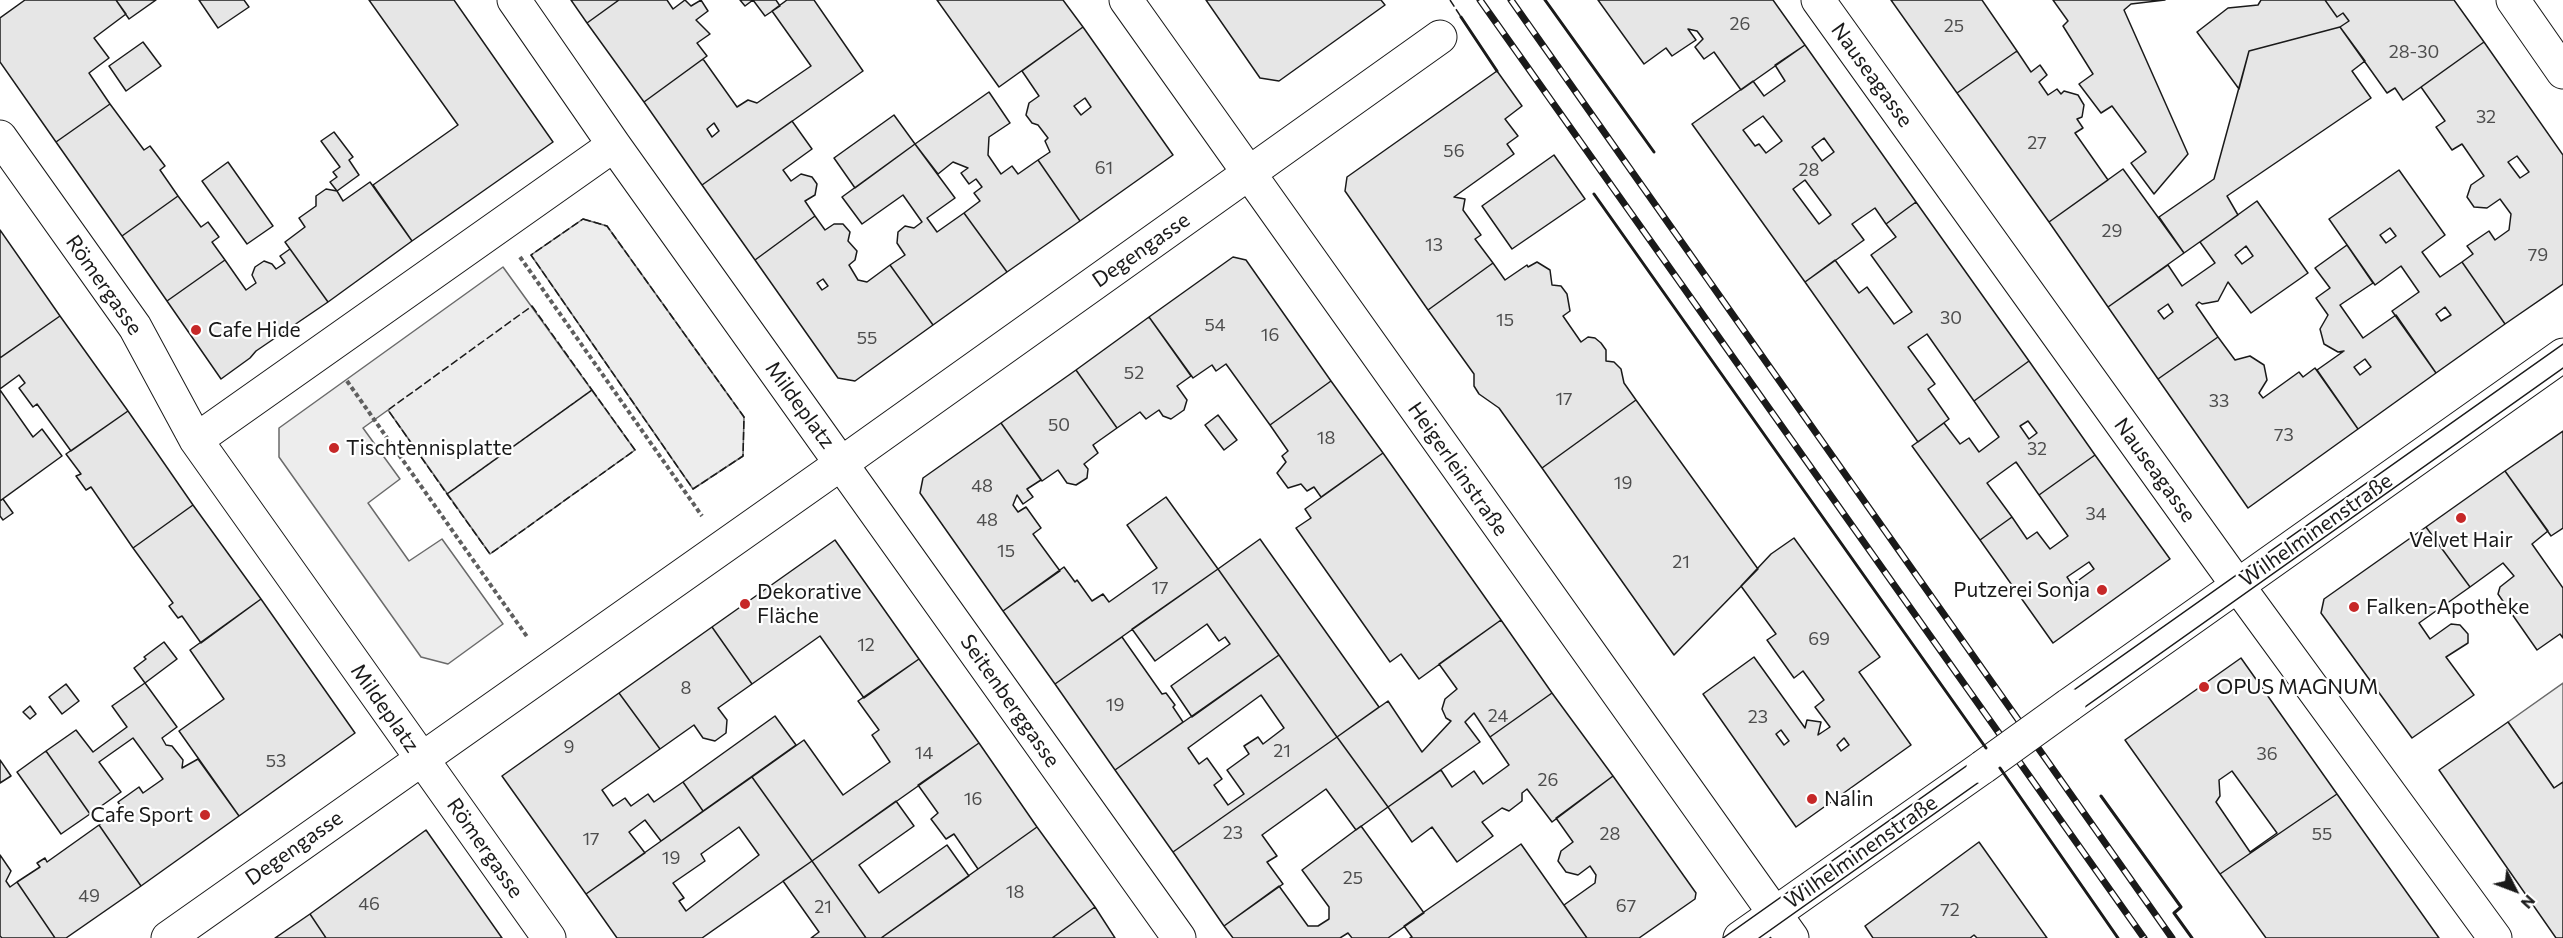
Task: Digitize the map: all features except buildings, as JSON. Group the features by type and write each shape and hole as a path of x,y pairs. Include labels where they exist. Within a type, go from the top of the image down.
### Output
{"street":[{"path":"195,440 614,145 514,0"},
{"name":"Heigerleinstraße","path":"1126,0 1783,926"},
{"name":"Nauseagasse","path":"1818,0 2238,586 2495,938"},
{"path":"2513,0 2563,72"},
{"name":"Degengasse","path":"842,463 1440,37"},
{"name":"Römergasse","path":"0,137 135,327 195,440"},
{"name":"Mildeplatz","path":"195,440 421,758 842,463 614,145"},
{"name":"Wilhelminenstraße","path":"1740,938 1783,926 1983,767 2563,355"},
{"name":"Seitenberggasse","path":"842,463 1179,938"},
{"name":"Degengasse","path":"168,938 421,758"},
{"name":"Römergasse","path":"421,758 549,938"}],"path":[{"path":"498,226 723,546"},
{"path":"324,349 549,668"}],"shaded area":[{"path":"583,219 607,226 744,417 743,456 693,489 531,255"},
{"path":"503,267 635,450 490,554 388,410 363,428 400,479 368,503 409,561 442,539 503,624 448,664 421,657 279,457 279,428"},
{"path":"2563,683 2563,782 2554,788 2508,722"}],"tram line":[{"path":"1723,938 2563,344"},
{"path":"1759,938 2563,368"}],"railway":[{"path":"1480,0 2144,938"},
{"path":"1511,0 2172,938"}],"fence":[{"path":"1450,0 1461,17"},
{"path":"583,219 607,226 744,417 743,456 693,489 531,255 583,219"},
{"path":"532,306 592,390 447,494 388,410 532,306"},
{"path":"592,390 635,450 490,554 447,494 592,390"}],"wall":[{"path":"1545,0 1654,152"},
{"path":"1461,17 1497,71"},
{"path":"1594,194 1986,748"},
{"path":"2000,768 2118,938"},
{"path":"2101,796 2181,907 2174,913 2192,938"}],"place":[{"name":"Cafe Hide","path":"196,330"},
{"name":"Tischtennisplatte","path":"334,448"},
{"name":"Velvet Hair","path":"2461,518"},
{"name":"Putzerei Sonja","path":"2102,590"},
{"name":"Dekorative Fläche","path":"745,604"},
{"name":"Falken-Apotheke","path":"2354,607"},
{"name":"OPUS MAGNUM","path":"2204,687"},
{"name":"Nalin","path":"1812,799"},
{"name":"Cafe Sport","path":"205,815"}]}
